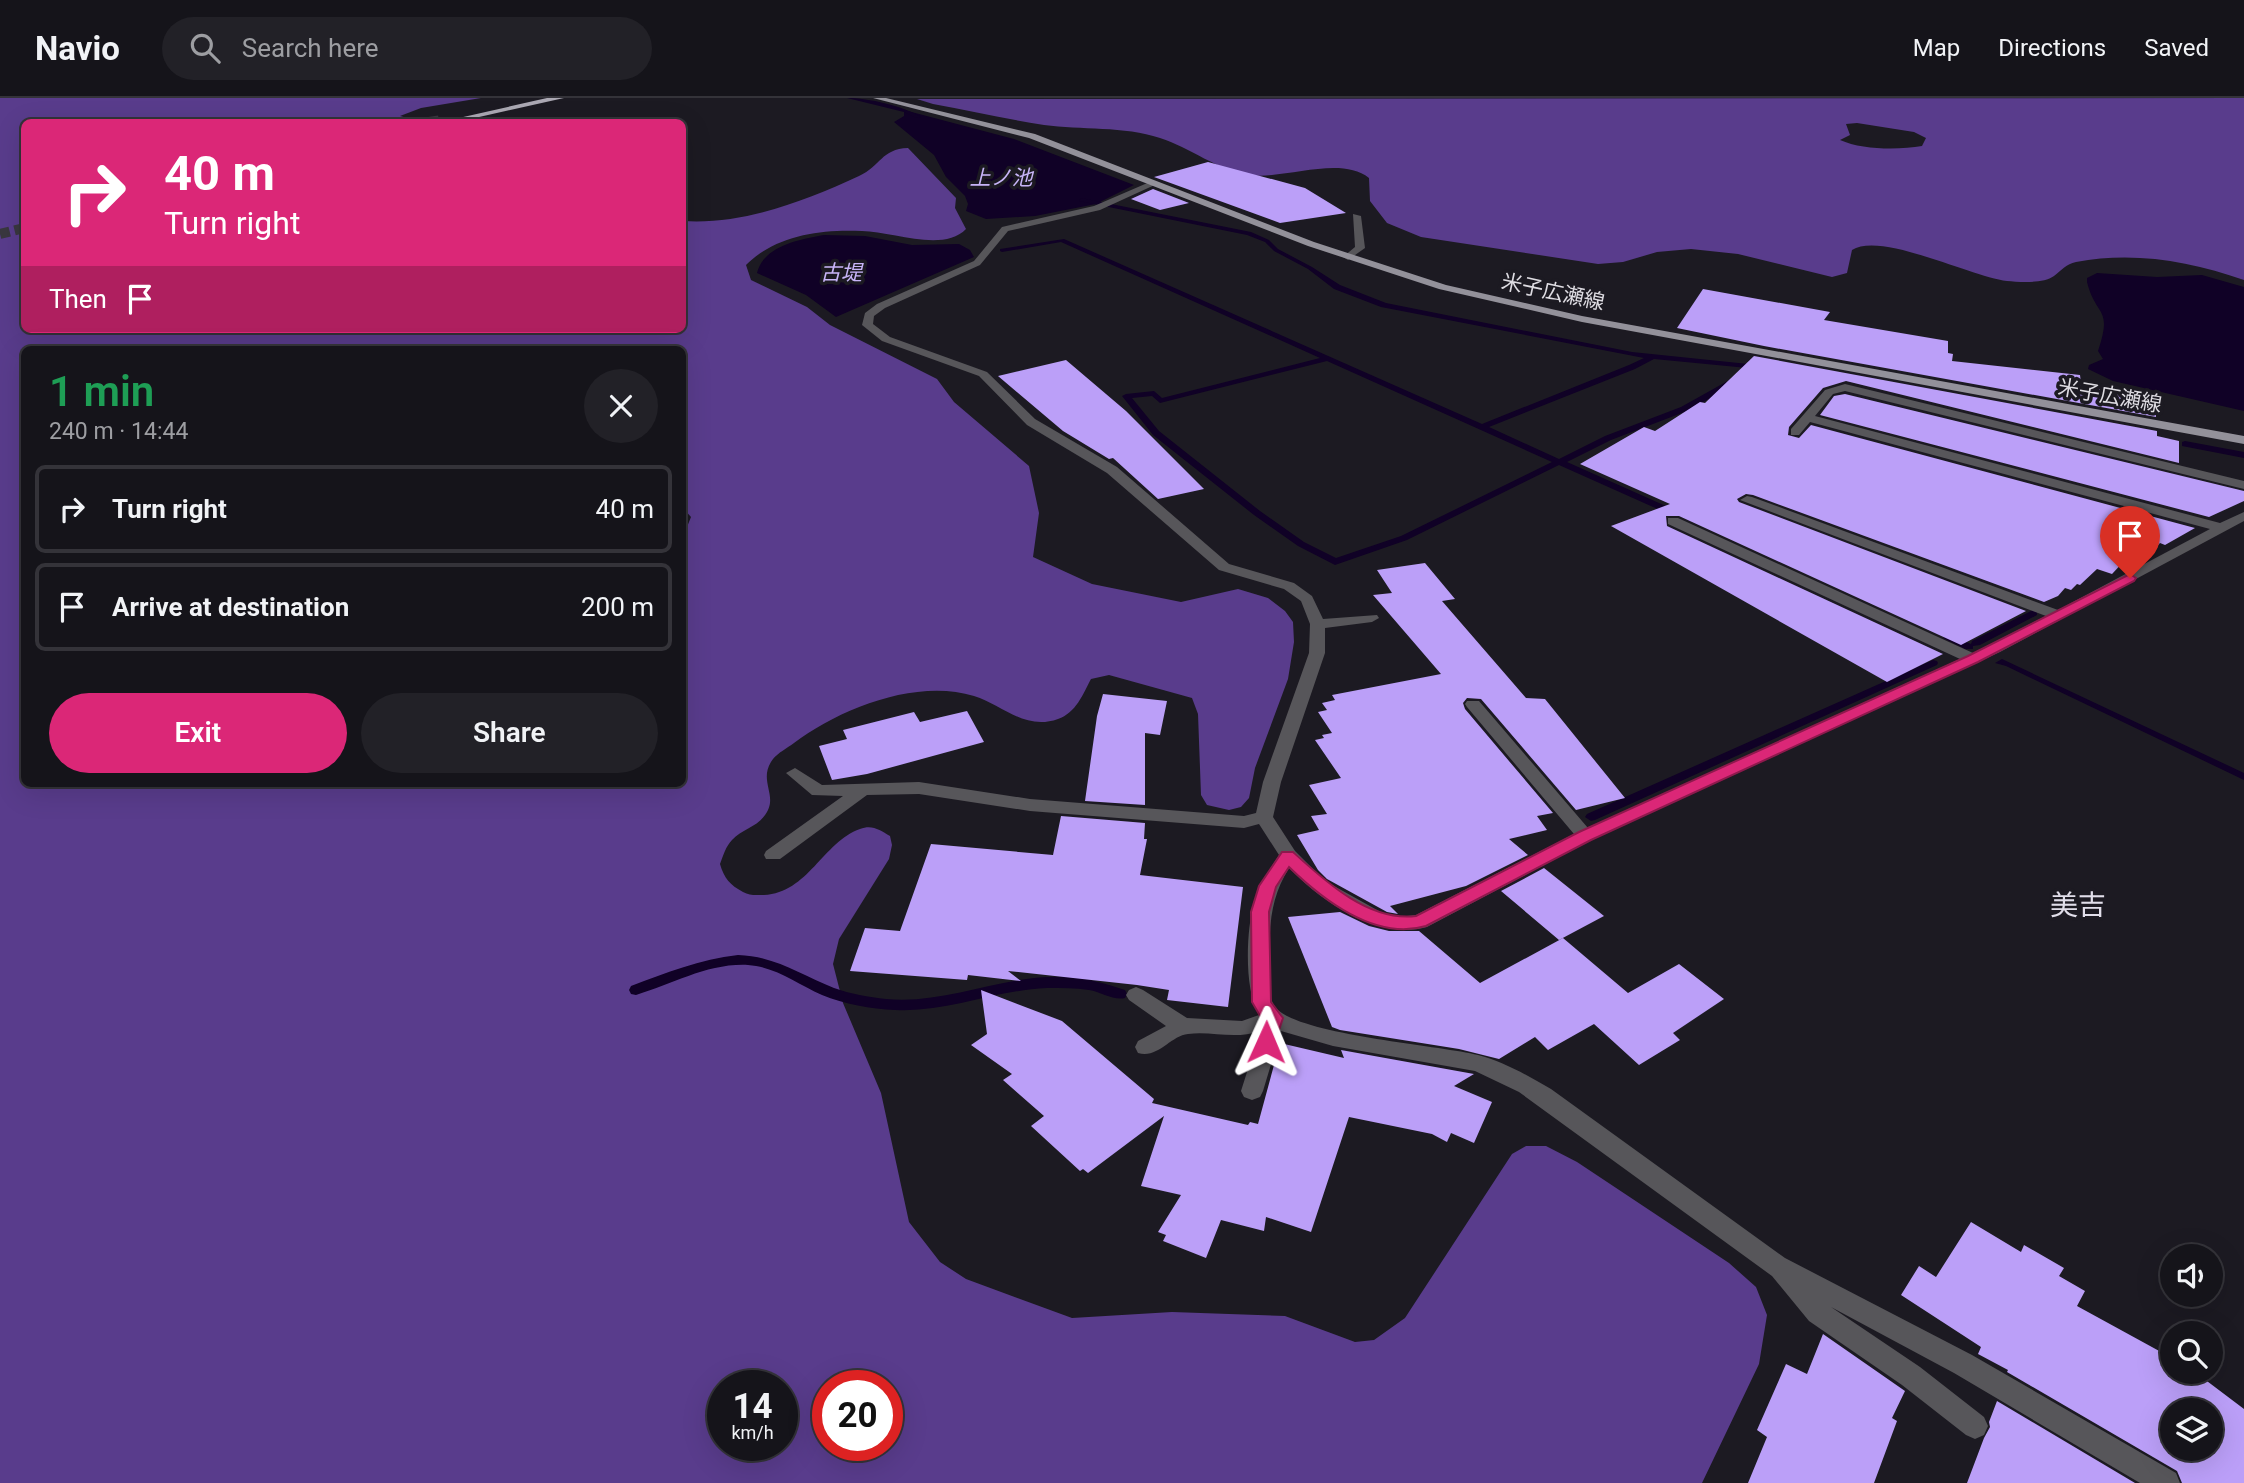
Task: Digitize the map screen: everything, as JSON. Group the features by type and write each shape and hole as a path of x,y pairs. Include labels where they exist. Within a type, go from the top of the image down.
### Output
{"highway":[{"path":"453,119 544,98"},
{"path":"454,119 560,98"}],"main road":[{"name":"米子広瀬線","path":"877,98 1032,136 1348,257 1443,287 1582,318 2244,440"}],"street":[{"path":"1155,183 1097,208 1005,229 998,234 988,256 881,306 869,315 867,326 886,338 983,374 1031,422 1112,470 1223,568 1289,586 1307,599 1318,624 1317,653 1272,782 1264,817 1287,856 1318,886 1353,908 1381,921 1398,924 1420,922 1585,836 1973,659 2061,616 2244,516"},
{"path":"1348,257 1360,248 1356,216"},
{"path":"1795,432 1829,392 1845,387 2244,485"},
{"path":"1807,417 2221,528"},
{"path":"1747,500 2061,616"},
{"path":"1673,521 1973,659"},
{"path":"1318,624 1372,618"},
{"path":"1473,704 1585,836"},
{"path":"795,773 818,791 860,792 919,788 1044,806 1244,822 1264,817"},
{"path":"773,855 860,792"},
{"path":"1287,856 1267,886 1260,912 1262,1002 1269,1016 1286,1024 1361,1045 1475,1063 1511,1075 1543,1095 1776,1266 1963,1364 2166,1483"},
{"path":"1136,995 1183,1026 1242,1029 1274,1018"},
{"path":"1252,1091 1274,1018"},
{"path":"1146,1047 1183,1026"},
{"path":"1776,1266 1818,1314 1911,1376 1975,1426"}],"shaded area":[{"path":"0,98 481,98 421,108 400,116 411,119 21,119 21,333 686,333 686,221 751,215 795,202 859,176 892,151 908,148 956,198 955,208 966,229 956,236 931,240 862,231 831,231 800,236 771,247 746,265 751,280 807,307 830,325 937,379 954,402 1029,466 1039,513 1033,557 1092,584 1181,602 1238,589 1268,598 1285,611 1293,622 1294,642 1288,679 1255,768 1249,798 1241,807 1229,810 1207,805 1201,795 1198,714 1192,698 1109,675 1091,679 1070,712 1046,722 1025,719 985,700 951,691 903,694 879,700 855,708 812,730 773,759 767,773 770,804 765,816 732,840 720,864 731,884 738,889 748,894 764,895 792,886 847,835 860,829 872,827 890,836 892,845 889,859 839,939 833,964 843,1003 881,1093 909,1222 940,1262 966,1279 1072,1318 1172,1312 1285,1316 1355,1342 1374,1340 1405,1318 1512,1154 1526,1146 1546,1146 1577,1162 1729,1263 1756,1287 1767,1315 1759,1364 1702,1483 0,1483"},
{"path":"2244,98 2244,280 2182,263 2119,258 2073,263 2049,279 2031,282 2007,281 1883,246 1866,246 1852,250 1847,273 1832,277 1738,254 1691,249 1657,252 1623,262 1598,264 1421,237 1387,223 1370,201 1369,178 1357,171 1328,168 1263,176 1249,175 1226,169 1171,142 1146,134 1044,125 917,99","holes":["1857,123 1914,132 1926,138 1922,146 1881,148 1859,146 1840,140 1850,135 1846,124"]}],"water":[{"name":"上ノ池","path":"904,110 1014,139 1134,185 1096,204 1035,216 986,219 966,211 968,204 965,196 946,177 934,155 894,122 904,116"},
{"name":"古堤","path":"824,235 865,236 912,245 959,244 970,250 974,257 836,317 806,295 757,273 767,256 775,250 784,245"},
{"path":"2097,273 2157,277 2202,275 2244,287 2244,411 2113,381 2088,369 2089,365 2103,359 2098,351 2104,326 2102,313 2087,282 2087,278"},
{"path":"2002,659 2244,773 2244,780 1995,663"}],"building":[{"path":"1208,162 1305,188 1346,213 1280,223 1154,177"},
{"path":"1153,189 1189,203 1160,210 1131,199"},
{"path":"1703,289 1830,312 1824,320 1948,341 1948,353 1953,354 1952,361 2080,375 2081,383 2156,400 2156,417 1677,328"},
{"path":"1754,356 2157,431 2157,436 2179,441 2179,463 1846,381 1823,388 1789,427 1788,435 1799,438 1811,425 2195,528 2165,545 2160,543 2147,557 2141,555 2136,561 2127,558 2112,574 2097,569 2080,585 2077,584 2071,590 2065,588 2058,596 2044,602 1753,495 1746,494 1737,499 2026,611 1961,645 1679,516 1666,516 1667,526 1943,654 1887,682 1611,526 1670,504 1580,464 1644,427 1655,431 1700,402 1705,403"},
{"path":"1066,360 1126,411 1204,489 1158,499 1113,458 1109,459 1063,431 998,376"},
{"path":"1845,394 2244,491 2244,501 2209,517 1820,415 1834,396"},
{"path":"1425,563 1455,599 1442,601 1526,698 1545,699 1625,798 1576,810 1481,699 1467,698 1463,703 1465,709 1553,813 1537,816 1547,830 1509,839 1528,855 1466,886 1390,906 1398,914 1387,912 1327,879 1318,870 1297,835 1319,830 1311,816 1327,814 1309,785 1341,778 1315,740 1332,733 1318,712 1327,710 1322,703 1335,700 1332,695 1441,674 1373,595 1392,593 1377,570"},
{"path":"1103,694 1167,701 1160,735 1145,733 1145,805 1085,801 1097,716"},
{"path":"967,711 984,742 867,774 832,780 819,746 847,739 843,730 914,712 920,722"},
{"path":"1061,816 1145,823 1144,839 1147,839 1140,875 1243,887 1228,1007 1167,1000 1169,990 1008,971 1021,981 968,975 967,980 850,971 865,928 900,931 931,844 1053,855"},
{"path":"1544,868 1604,916 1559,940 1501,891"},
{"path":"1340,912 1369,926 1389,931 1419,931 1480,983 1563,938 1628,993 1679,964 1724,999 1673,1033 1680,1040 1639,1065 1594,1024 1548,1050 1535,1037 1499,1059 1459,1049 1340,1030 1332,1027 1288,917"},
{"path":"981,990 1062,1021 1154,1099 1152,1103 1248,1125 1250,1122 1258,1124 1280,1043 1344,1058 1341,1050 1474,1074 1454,1086 1492,1102 1474,1143 1451,1133 1447,1142 1432,1134 1349,1117 1311,1232 1266,1217 1264,1231 1221,1220 1206,1258 1163,1241 1166,1235 1158,1232 1181,1195 1141,1186 1164,1116 1088,1173 1083,1169 1080,1171 1031,1126 1044,1116 1003,1080 1012,1074 971,1045 987,1034"},
{"path":"1971,1222 2021,1252 2024,1245 2064,1268 2059,1276 2085,1291 2077,1306 2160,1351 2160,1384 2211,1384 2244,1409 2244,1483 2182,1483 2177,1471 1978,1354 1981,1347 1901,1295 1919,1266 1936,1277"},
{"path":"1823,1334 1905,1391 1892,1418 1897,1421 1874,1483 1748,1483 1767,1437 1757,1430 1786,1364 1807,1374"},
{"path":"1997,1401 2135,1483 1967,1483 1990,1427 1989,1422"}],"waterway":[{"path":"850,98 906,111 918,117"},
{"path":"1081,200 1249,233 1267,241 1276,250 1310,268 1337,287 1384,305 1632,354 1758,367"},
{"path":"1002,250 1062,240 1328,359"},
{"path":"1482,427 1651,357"},
{"path":"1328,359 1559,462"},
{"path":"1328,359 1160,401 1154,393 1126,396 1156,433 1257,513 1301,544 1335,562 1404,538 1559,462"},
{"path":"1559,462 1608,438 1684,409 1736,380"},
{"path":"2185,444 2244,455"},
{"path":"1559,462 1674,513"},
{"path":"1976,643 2033,613"},
{"path":"1948,638 1969,647"},
{"path":"1591,817 1933,663"},
{"path":"636,990 699,967 725,961 751,960 774,966 827,991 863,1001 893,1005 929,1003 1038,983 1093,985 1120,994"}],"tunnel":[{"path":"0,234 21,229"}],"district":[{"name":"美吉","path":"2078,905"}],"route":[{"path":"1266,1042 1274,1018 1269,1016 1262,1002 1260,912 1267,886 1287,856 1318,886 1353,908 1381,921 1398,924 1420,922 1585,836 1973,659 2061,616 2130,578"}]}
